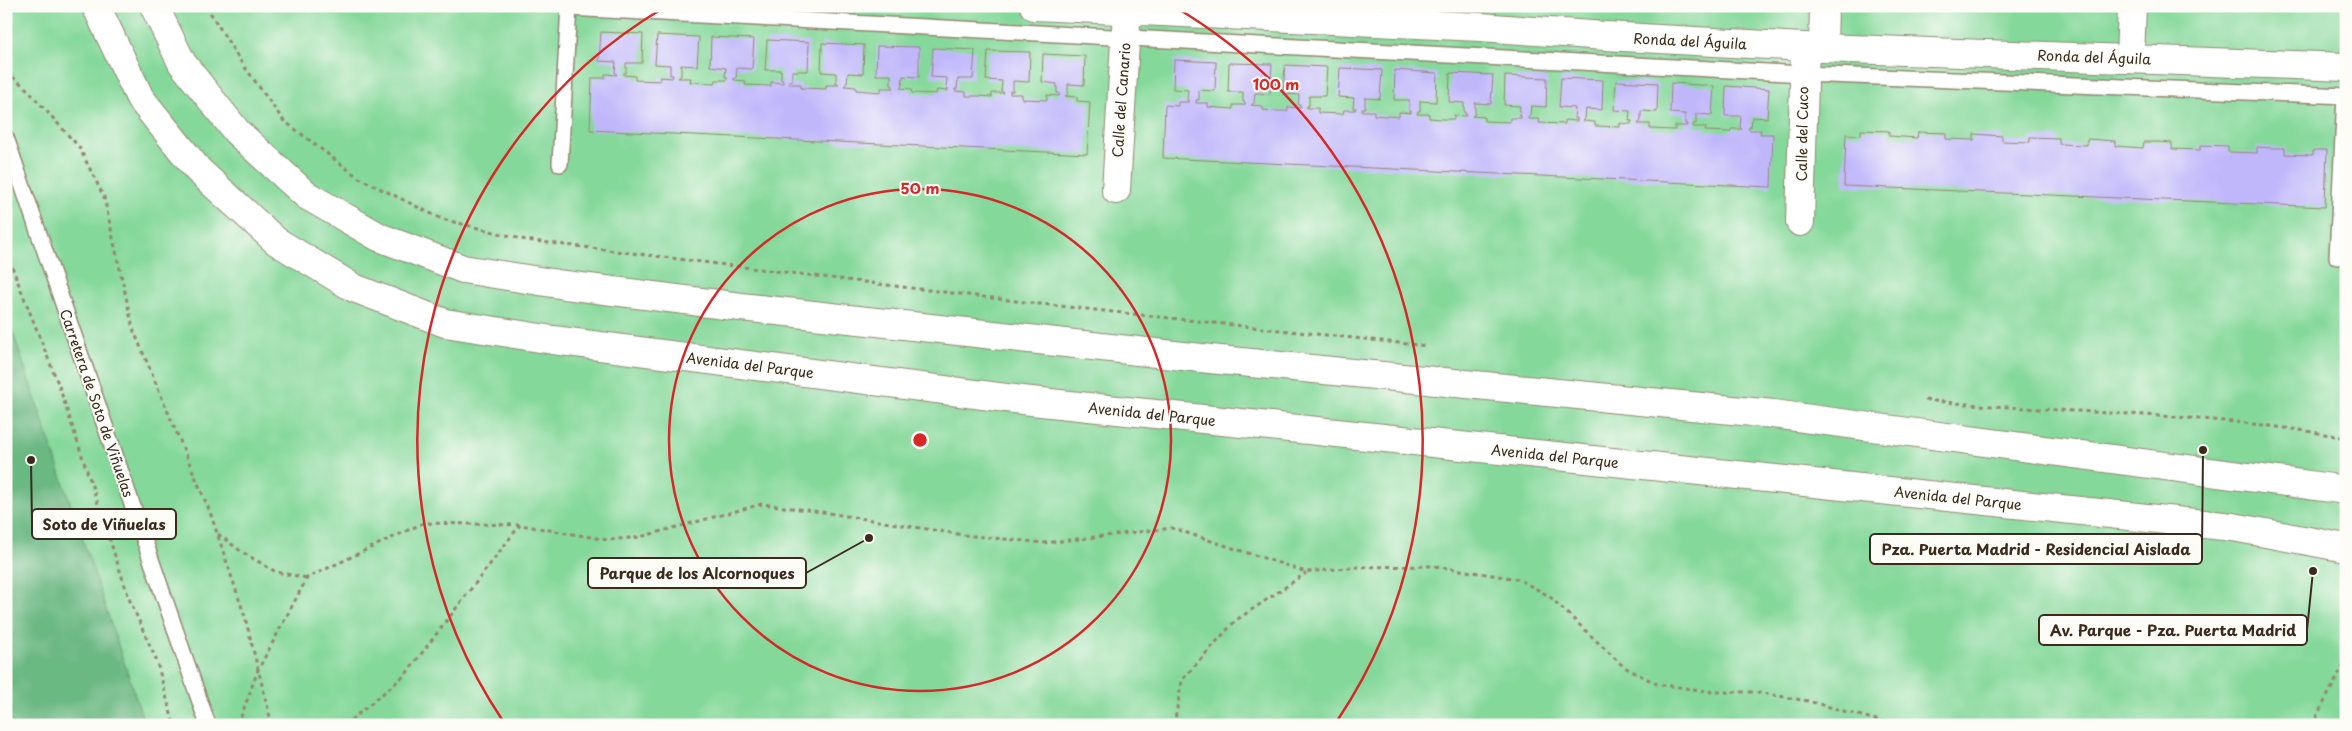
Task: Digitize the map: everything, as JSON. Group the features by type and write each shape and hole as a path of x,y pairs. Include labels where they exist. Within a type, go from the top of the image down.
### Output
{"street":[{"name":"Avenida del Parque","path":"96,6 140,98 198,170 276,241 354,288 445,323 553,340 1022,400 2223,526 2346,548"},
{"path":"154,6 182,63 237,132 306,195 379,238 462,269 565,285 731,306 1210,359 1773,414 2346,490"},
{"name":"Ronda del Águila","path":"1034,6 1481,16 1605,36 1814,47 2346,67"},
{"name":"Calle del Cuco","path":"1800,222 1804,74 1814,47 1824,6"},
{"path":"2130,59 2132,6"},
{"name":"Calle del Canario","path":"1116,190 1125,38 1142,9"}],"lane":[{"path":"560,164 569,7 1804,74 2346,96 2336,257"},
{"name":"Carretera de Soto de Viñuelas","path":"6,138 208,725"}],"path":[{"path":"206,6 239,59 283,120 359,178 442,220 526,240 1040,304 1437,347"},
{"path":"6,72 24,86 79,147 104,197 133,329 217,534 244,617 272,725"},
{"path":"6,252 59,386 130,601 156,659 174,725"},
{"path":"1923,400 2246,423 2346,438"},
{"path":"217,534 242,552 276,572 306,578 423,523 520,525 608,540 640,537 762,504 964,536 1044,543 1172,528 1306,572 1358,566 1434,566 1518,579 1549,596 1624,667 1657,684 1714,692 1755,692 1808,701 1894,725"},
{"path":"345,725 405,675 520,525"},
{"path":"1174,725 1182,680 1235,621 1306,572"},
{"path":"238,725 258,670 306,578"},
{"path":"2312,725 2346,661"}],"green space":[{"path":"6,6 2346,6 2346,725 6,725"},
{"path":"6,312 145,725 6,725"}],"building":[{"path":"601,32 643,34 642,63 626,63 626,73 624,73 624,75 635,76 635,80 660,81 660,77 672,78 673,75 670,75 670,65 655,64 657,35 699,37 697,66 681,65 681,76 678,78 691,78 690,82 715,83 716,80 727,80 727,77 725,77 726,68 710,66 711,37 754,39 752,69 737,68 736,78 734,78 734,80 746,81 745,85 771,86 771,82 783,83 783,80 781,80 781,70 765,70 767,40 809,42 808,71 792,71 792,81 789,81 789,84 801,84 801,88 826,89 826,85 838,85 836,83 836,73 821,72 822,43 864,45 863,74 848,73 847,83 844,86 856,87 856,90 881,92 881,88 893,88 893,86 891,85 891,75 876,75 877,46 919,47 919,77 903,76 900,88 911,89 912,93 936,94 937,90 948,91 948,88 946,88 947,78 931,77 933,48 975,50 973,79 958,79 957,89 955,89 955,91 966,92 966,96 992,97 992,93 1004,93 1001,91 1002,81 986,80 988,51 1030,52 1029,82 1013,81 1013,91 1010,91 1010,94 1022,94 1022,99 1047,100 1047,95 1059,96 1057,84 1042,82 1043,54 1085,56 1084,85 1068,84 1068,94 1065,96 1077,97 1077,101 1090,102 1087,154 590,130 592,78 605,78 605,74 617,75 615,72 616,62 599,61"},
{"path":"1174,60 1216,62 1215,91 1199,90 1199,100 1196,100 1196,103 1208,103 1208,107 1233,109 1233,105 1245,105 1245,102 1243,102 1243,92 1228,92 1229,63 1272,64 1270,94 1255,93 1254,103 1251,105 1263,106 1263,110 1276,111 1288,111 1288,107 1300,108 1301,106 1298,105 1299,95 1283,94 1285,65 1327,67 1325,96 1309,96 1309,106 1307,106 1307,108 1318,108 1318,113 1343,114 1344,110 1355,110 1356,108 1353,108 1354,98 1338,97 1340,68 1382,70 1380,99 1365,98 1365,108 1362,108 1362,111 1374,111 1374,115 1399,117 1399,112 1411,113 1411,111 1409,111 1409,100 1394,100 1395,70 1437,73 1436,102 1420,101 1420,111 1417,114 1429,114 1429,118 1442,119 1454,119 1454,115 1466,116 1466,113 1464,113 1464,103 1449,102 1450,73 1493,75 1491,104 1475,103 1475,114 1472,116 1484,117 1484,121 1510,122 1510,118 1521,118 1519,116 1520,106 1504,105 1505,76 1547,78 1546,107 1531,106 1530,116 1528,116 1528,119 1540,119 1539,123 1565,124 1565,120 1577,121 1577,118 1574,118 1575,108 1559,107 1561,78 1603,80 1602,110 1586,109 1583,121 1595,122 1595,126 1620,127 1620,123 1631,124 1632,121 1629,121 1630,111 1614,110 1616,81 1658,83 1657,112 1641,111 1641,121 1638,124 1650,124 1650,129 1675,130 1675,126 1687,126 1685,124 1685,114 1670,113 1671,83 1714,86 1712,115 1696,114 1696,124 1693,124 1693,127 1706,127 1705,131 1730,132 1731,129 1742,129 1740,127 1741,116 1725,116 1726,86 1769,89 1767,118 1752,117 1749,130 1761,130 1760,134 1773,134 1771,187 1163,158 1165,105 1178,106 1178,102 1190,102 1187,100 1188,90 1173,89"},
{"path":"1861,130 1889,131 1889,136 1917,138 1918,132 1946,133 1946,139 1974,140 1974,134 2002,136 2002,141 2030,142 2030,137 2059,138 2059,144 2087,145 2087,139 2115,141 2115,146 2143,148 2144,142 2172,143 2172,149 2200,150 2200,145 2228,146 2228,152 2257,153 2257,147 2285,148 2285,154 2313,155 2313,150 2327,150 2325,207 1844,186 1846,134 1861,135"}],"place":[{"name":"Pza. Puerta Madrid - Residencial Aislada","path":"2203,450"},
{"name":"Soto de Viñuelas","path":"31,460"},
{"name":"Parque de los Alcornoques","path":"869,538"},
{"name":"Av. Parque - Pza. Puerta Madrid","path":"2313,571"}]}
